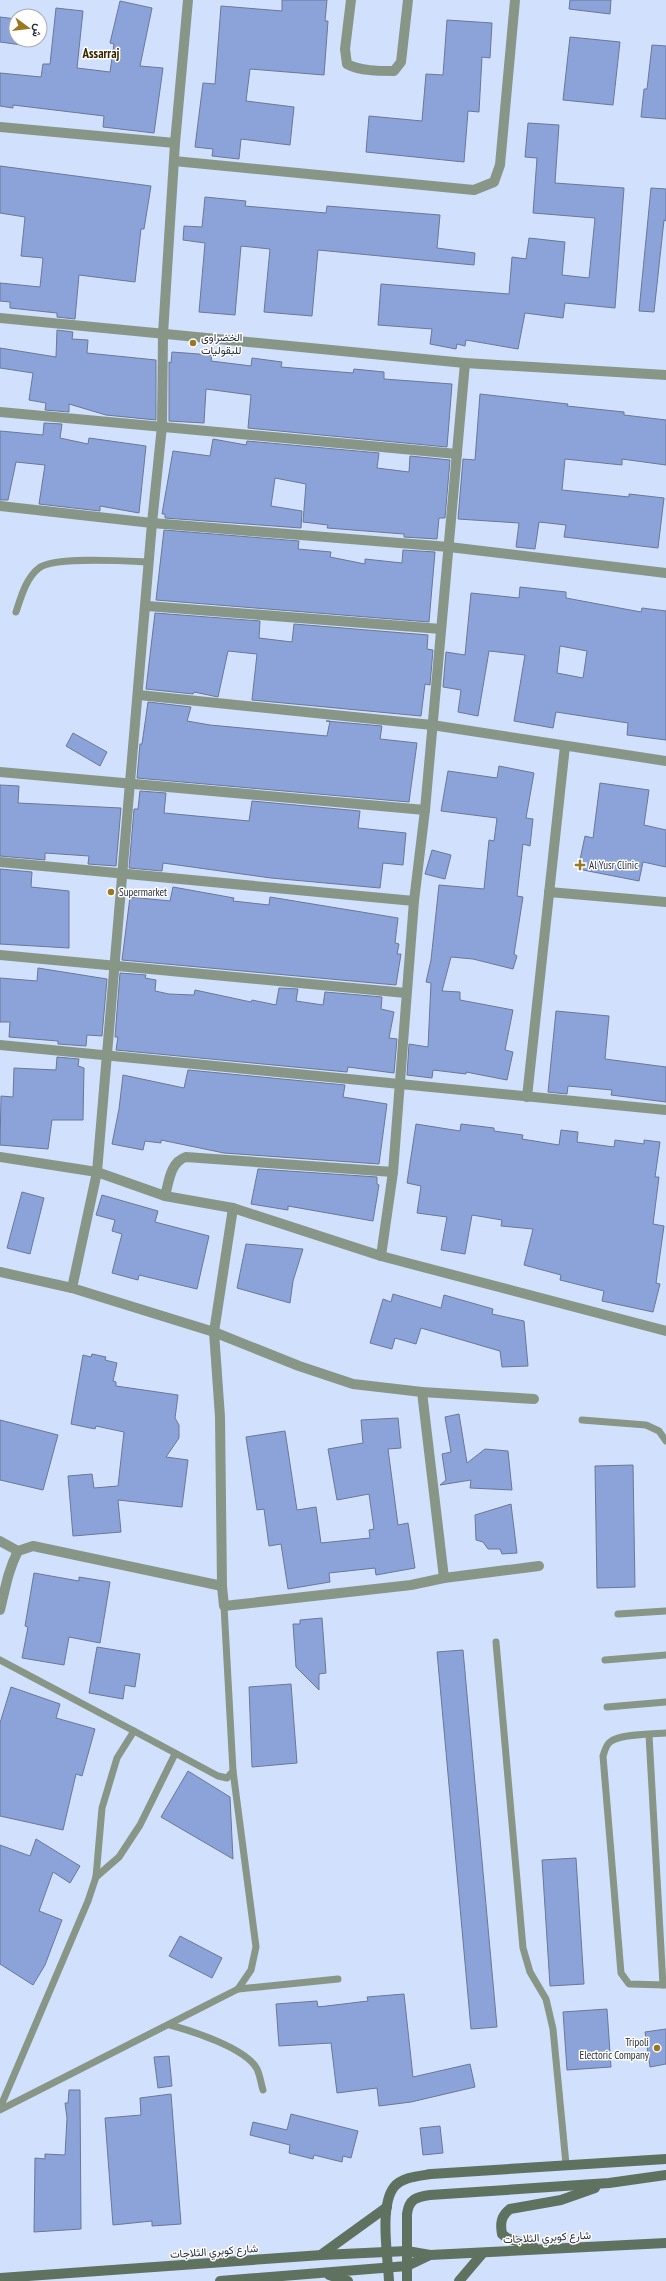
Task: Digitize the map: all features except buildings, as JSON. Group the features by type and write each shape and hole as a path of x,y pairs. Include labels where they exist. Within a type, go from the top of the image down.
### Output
{"main road":[{"path":"389,2281 387,2207 389,2197 394,2186 408,2178 431,2174 566,2164 666,2159"},
{"path":"407,2281 408,2205 414,2198 430,2195 608,2183 666,2175"},
{"path":"539,2249 506,2238 502,2234 501,2220 505,2214 510,2210 561,2200 608,2183"},
{"path":"322,2255 387,2207"},
{"name":"شارع كوبري الثلاجات","path":"0,2278 387,2251 407,2251 430,2255 482,2254 539,2249 666,2244"},
{"path":"459,2281 482,2254"},
{"name":"شارع كوبري الثلاجات","path":"220,2281 325,2274 407,2266 430,2255"},
{"path":"325,2274 348,2281"}],"street":[{"path":"72,1288 97,1172 108,1056 147,606 152,523 162,426 163,334 175,143 188,0"},
{"path":"351,0 345,49 347,64 358,68 394,71 401,62 408,0"},
{"path":"174,161 474,190 486,186 494,182 500,165 515,0"},
{"path":"0,127 175,143"},
{"path":"0,318 465,363 666,375"},
{"path":"381,1256 394,1172 399,1084 414,901 425,810 465,363"},
{"path":"0,412 457,454"},
{"path":"0,506 152,523 449,548 666,572"},
{"path":"147,606 441,629"},
{"path":"139,695 432,724 666,761"},
{"path":"527,1096 565,746"},
{"path":"0,772 425,810"},
{"path":"0,862 414,901"},
{"path":"549,892 666,902"},
{"path":"0,955 406,993"},
{"path":"0,1045 666,1110"},
{"path":"0,1157 97,1172 165,1196 233,1208 381,1256 666,1331"},
{"path":"165,1196 174,1166 178,1160 186,1157 394,1172"},
{"path":"233,1208 214,1332 220,1417 222,1586 224,1606 411,1585 444,1578 539,1566"},
{"path":"0,1272 72,1288 214,1332 300,1366 353,1384 422,1392 534,1399"},
{"path":"422,1392 444,1578"},
{"path":"0,1541 18,1551 33,1546 222,1586"},
{"path":"0,1610 10,1569 18,1551"}],"lane":[{"path":"16,612 25,587 39,567 54,563 77,561 149,562"},
{"path":"582,1420 646,1425 659,1431 666,1441"},
{"path":"224,1606 233,1771 256,1947 251,1970 238,1989"},
{"path":"618,1614 666,1611"},
{"path":"496,1642 523,1948 530,1972 546,1999 553,2029 566,2164"},
{"path":"605,1660 666,1655"},
{"path":"0,1660 218,1776 227,1778 233,1771"},
{"path":"607,1707 666,1702"},
{"path":"0,2109 88,1901 96,1877 102,1808 117,1758 134,1732"},
{"path":"649,1735 665,1985 629,1984 621,1973 603,1756 606,1746 611,1741 649,1735 666,1733"},
{"path":"96,1877 119,1857 140,1825 175,1754"},
{"path":"0,2109 238,1989 338,1979"},
{"path":"170,2024 208,2035 250,2061 257,2069 264,2090"}],"place":[{"name":"الخضراوى للبقوليات","path":"193,343"},
{"name":"Al Yusr Clinic","path":"580,865"},
{"name":"Supermarket","path":"111,892"},
{"name":"Tripoli Electoric Company","path":"657,2048"}],"district":[{"name":"Assarraj","path":"101,53"}]}
